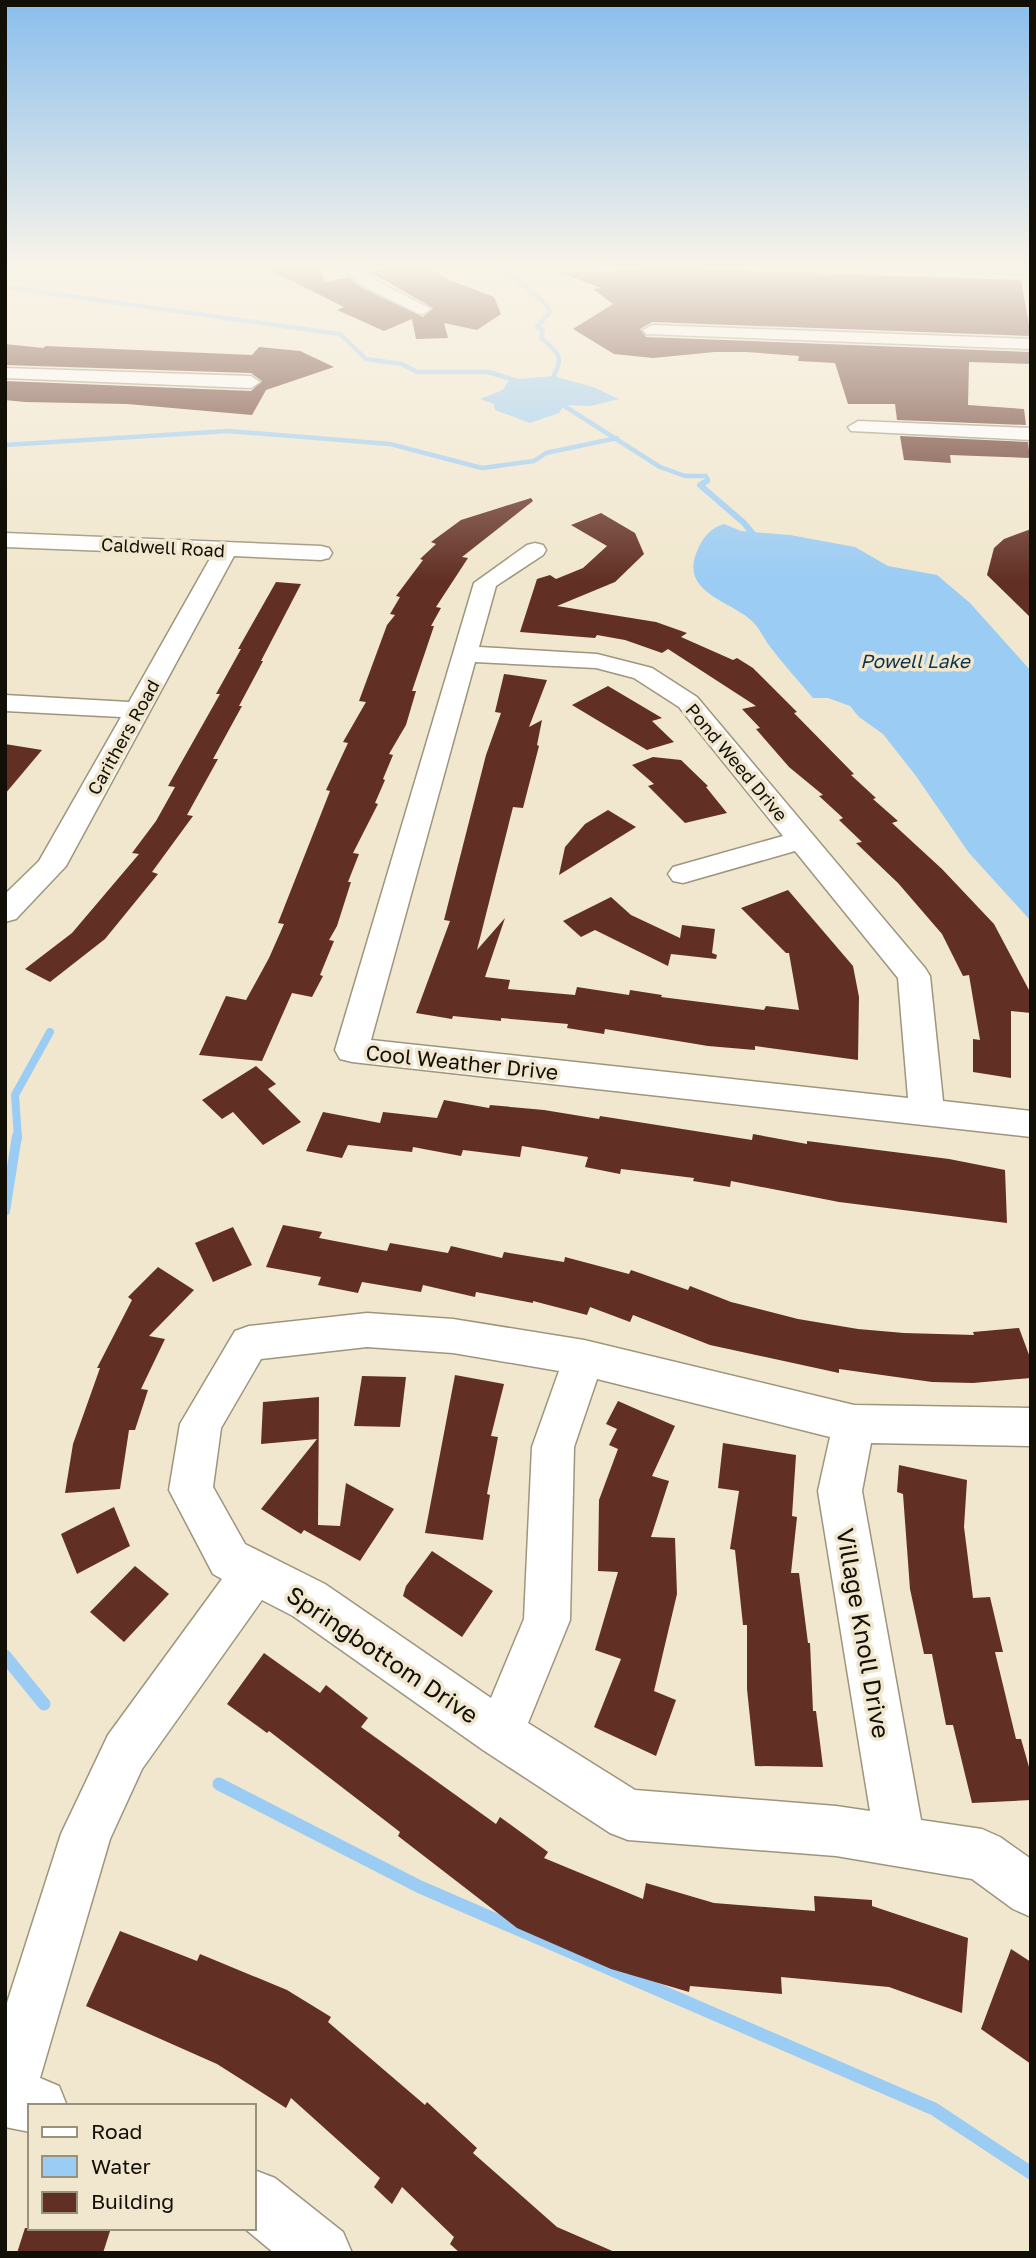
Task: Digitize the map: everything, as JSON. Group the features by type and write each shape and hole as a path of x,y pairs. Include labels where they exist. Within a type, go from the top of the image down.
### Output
{"street":[{"path":"5,373 251,382"},
{"path":"858,427 1031,434"},
{"name":"Caldwell Road","path":"5,540 321,553"},
{"name":"Carithers Road","path":"5,912 51,866 226,550"},
{"name":"Cool Weather Drive","path":"535,550 485,583 352,1051 1031,1124"},
{"name":"Pond Weed Drive","path":"465,654 597,661 643,673 688,702 914,976 927,1113"},
{"path":"5,703 139,710"},
{"name":"Pond Weed Drive","path":"683,874 802,840"},
{"name":"Springbottom Drive","path":"1031,1427 854,1424 583,1358 453,1336 367,1330 249,1343 201,1424 191,1490 229,1559 309,1600 500,1733 628,1815 836,1831 982,1855 1031,1891"},
{"path":"500,1733 547,1620 553,1447 583,1358"},
{"name":"Village Knoll Drive","path":"854,1424 840,1491 900,1842"},
{"path":"29,2104 5,2099 86,1834 125,1752 255,1572"},
{"path":"256,2201 322,2253"}],"water":[{"path":"553,376 593,387 619,399 590,406 570,405 563,407 559,413 530,423 495,410 494,404 480,399 503,390 509,380"},
{"name":"Powell Lake","path":"724,524 741,531 790,535 855,547 888,566 937,575 970,603 1031,671 1031,921 969,853 916,776 883,734 859,717 850,706 828,698 813,698 773,651 753,622 701,586 695,576 693,564 698,549 708,533"}],"building":[{"path":"139,369 327,369 266,390 252,415 127,404 5,400 5,381 251,391 262,381 251,373"},
{"path":"837,369 969,369 968,405 1024,409 1026,425 897,420 895,404 848,404"},
{"path":"900,436 1028,442 1030,458 950,455 951,463 904,460"},
{"path":"531,498 533,501 462,557 468,558 436,607 441,608 431,626 434,626 412,691 416,691 406,725 389,754 393,755 375,803 378,804 353,853 359,854 348,882 351,882 337,926 329,940 334,941 320,975 323,976 312,997 292,993 262,1061 199,1055 226,996 246,1000 284,924 278,923 330,791 326,790 348,743 343,742 366,702 359,701 387,625 395,615 390,614 400,597 396,596 423,560 420,559 436,544 431,542 461,520"},
{"path":"601,513 635,533 644,554 615,582 557,606 656,622 687,633 681,637 733,660 737,658 753,668 797,712 794,713 876,798 873,799 898,821 892,823 942,869 994,924 1031,998 1031,1013 1011,1011 1011,1078 973,1072 973,1039 980,1040 969,975 963,976 942,934 898,883 856,843 862,842 839,820 843,818 819,796 823,795 789,767 742,709 756,706 668,649 662,653 625,640 597,635 595,638 520,632 537,579 550,575 556,579 583,568 607,546 571,525"},
{"path":"1031,529 1031,618 987,575 994,548 1004,539"},
{"path":"276,582 301,584 213,759 218,759 187,815 193,816 152,872 158,874 105,939 50,982 25,969 72,933 139,854 132,853 156,821 175,787 168,786 220,694 216,694 241,649 238,649"},
{"path":"504,674 547,680 529,727 542,720 537,745 539,746 523,808 513,807 477,950 505,918 485,977 510,980 508,989 575,995 577,987 629,995 630,990 662,995 661,997 764,1010 766,1006 799,1010 789,953 741,908 788,890 853,966 859,997 858,1060 755,1046 755,1050 708,1046 605,1029 604,1034 567,1028 568,1024 501,1018 501,1021 453,1016 452,1019 416,1013 450,921 444,920 486,755 501,713 495,712"},
{"path":"608,686 662,718 652,721 674,742 647,750 572,705"},
{"path":"5,744 42,750 5,794"},
{"path":"653,757 681,760 708,786 706,787 727,813 685,823 648,786 654,784 632,765"},
{"path":"608,810 636,827 559,875 565,847 585,824"},
{"path":"611,897 631,915 680,938 682,925 715,929 712,953 717,955 716,959 671,954 668,966 595,930 581,937 563,921"},
{"path":"256,1066 276,1084 268,1089 301,1122 263,1145 233,1112 222,1119 202,1100"},
{"path":"444,1100 489,1108 490,1105 544,1110 599,1119 600,1116 752,1140 753,1134 807,1144 807,1141 949,1159 1005,1170 1007,1223 839,1202 731,1181 730,1187 693,1181 694,1178 621,1169 620,1174 585,1167 588,1157 522,1146 520,1157 463,1150 461,1156 413,1147 412,1152 348,1145 342,1158 306,1151 323,1112 380,1123 383,1112 437,1118"},
{"path":"283,1225 322,1232 319,1238 387,1251 390,1243 448,1253 451,1246 502,1258 504,1252 564,1262 565,1257 629,1274 631,1270 688,1290 690,1286 731,1302 798,1319 858,1329 974,1335 973,1332 1019,1328 1031,1360 1031,1378 973,1383 932,1382 839,1369 839,1373 710,1345 633,1315 630,1322 590,1307 587,1315 533,1301 476,1292 475,1297 423,1285 421,1292 362,1282 358,1293 318,1285 321,1277 266,1267"},
{"path":"233,1227 252,1265 213,1282 195,1243"},
{"path":"158,1267 194,1290 149,1336 165,1339 141,1389 148,1390 135,1430 129,1430 120,1489 65,1493 73,1444 100,1368 97,1368 132,1300 128,1297"},
{"path":"455,1375 504,1384 491,1436 498,1437 487,1494 490,1495 483,1540 425,1533"},
{"path":"362,1376 406,1377 400,1427 354,1426"},
{"path":"319,1397 318,1525 340,1526 346,1483 394,1509 360,1561 304,1530 301,1534 261,1509 317,1439 261,1444 263,1402"},
{"path":"618,1401 675,1426 652,1476 669,1481 651,1537 675,1538 677,1594 654,1691 676,1700 656,1756 594,1727 621,1659 595,1650 618,1572 598,1571 599,1500 618,1449 609,1445 617,1429 606,1424"},
{"path":"723,1443 796,1455 792,1516 797,1517 791,1573 799,1573 810,1643 813,1711 816,1711 823,1767 755,1766 747,1689 747,1625 743,1625 735,1550 730,1549 739,1491 718,1488"},
{"path":"899,1465 967,1480 964,1527 973,1598 990,1597 1003,1652 995,1652 1016,1739 1021,1739 1031,1774 1031,1800 972,1803 953,1725 946,1725 932,1654 924,1654 910,1589 903,1494 897,1492"},
{"path":"114,1507 130,1546 77,1574 61,1534"},
{"path":"432,1551 493,1591 462,1637 403,1596 406,1586"},
{"path":"135,1566 169,1594 124,1642 90,1612"},
{"path":"264,1653 320,1693 326,1685 368,1718 361,1727 496,1824 500,1817 548,1852 544,1858 643,1899 646,1883 714,1903 815,1911 814,1896 872,1900 872,1906 968,1938 962,2013 889,1987 781,1977 782,1994 690,1986 689,1992 611,1969 517,1928 398,1836 400,1832 269,1731 267,1733 227,1704"},
{"path":"120,1931 197,1961 200,1954 287,1990 331,2017 328,2022 425,2105 427,2102 477,2148 473,2153 557,2227 617,2253 460,2253 450,2244 454,2237 402,2187 392,2204 374,2187 380,2178 291,2098 286,2108 217,2064 86,2006"},
{"path":"1011,1949 1031,1962 1031,2064 981,2029"},
{"path":"25,2228 110,2230 103,2253 17,2253"}],"waterway":[{"path":"412,369 417,372 488,372 524,383"},
{"path":"556,369 554,375 557,385"},
{"path":"558,402 615,438"},
{"path":"5,445 228,431 390,444 482,468 534,461 546,453 615,438"},
{"path":"615,438 660,467 685,476 706,476 708,480 704,482"},
{"path":"707,481 700,485 744,523 757,539"},
{"path":"18,1138 15,1095 50,1032"},
{"path":"5,1211 17,1136"},
{"path":"5,1656 44,1704"},
{"path":"219,1784 420,1887 934,2109 1031,2173"}]}
